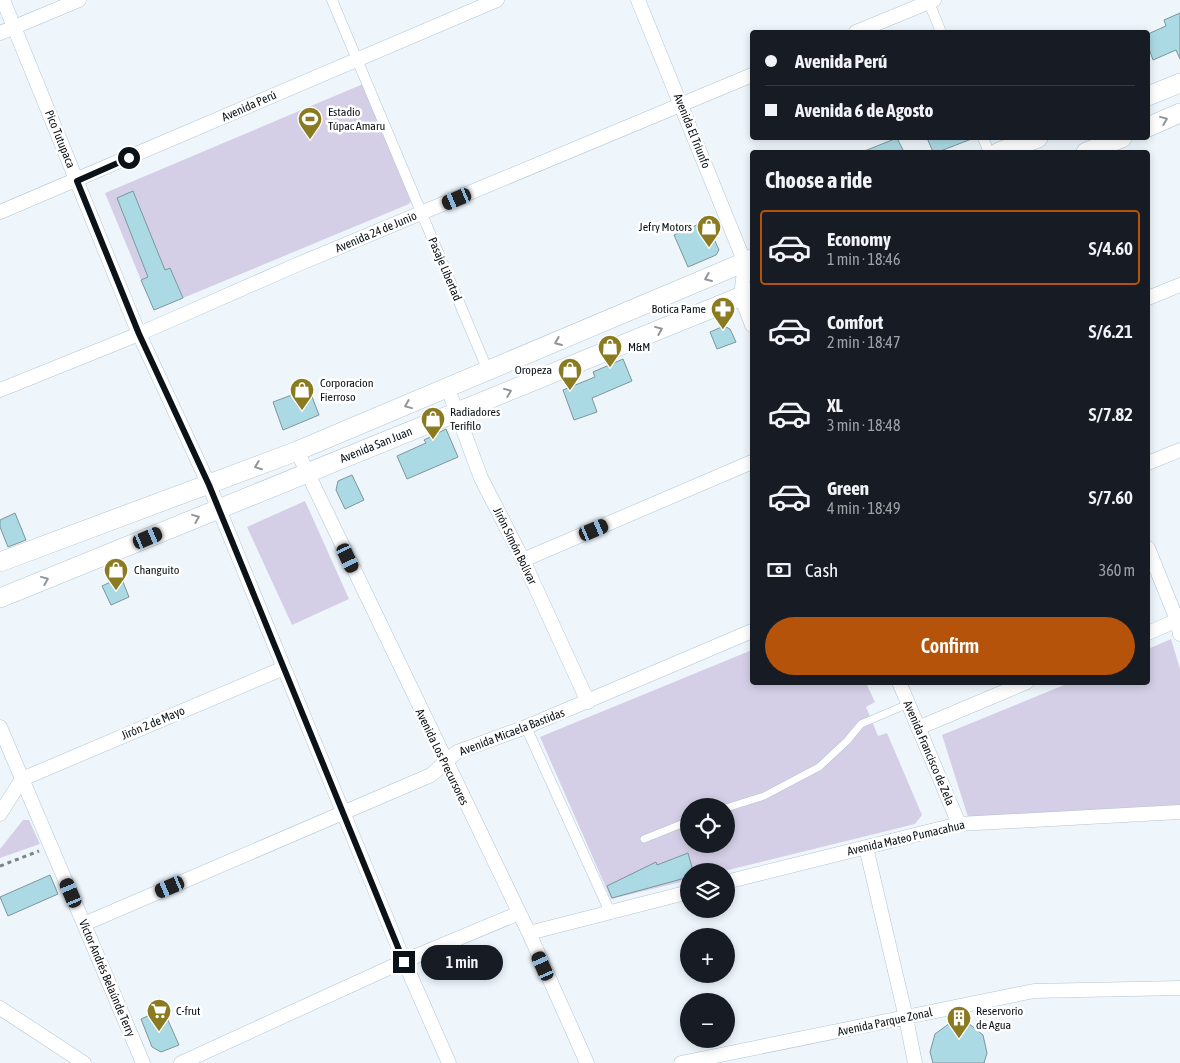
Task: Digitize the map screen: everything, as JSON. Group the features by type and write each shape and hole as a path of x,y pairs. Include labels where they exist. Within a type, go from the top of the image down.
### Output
{"main road":[{"path":"1150,95 1180,83"},
{"path":"1150,126 1180,114"},
{"path":"1005,150 1032,140"},
{"path":"1091,150 1117,140"},
{"name":"Avenida San Juan","path":"0,562 297,451 749,261"},
{"name":"Avenida San Juan","path":"0,598 747,294"}],"street":[{"name":"Pico Tutupaca","path":"3,0 139,334 209,485 404,962 449,1063"},
{"path":"0,33 79,0"},
{"name":"Pasaje Libertad","path":"332,0 488,372"},
{"name":"Avenida Perú","path":"0,212 77,181 357,58 497,0"},
{"name":"Avenida El Triunfo","path":"638,0 749,261"},
{"path":"861,30 930,1 940,30"},
{"name":"Avenida 24 de Junio","path":"0,390 139,334 422,213 750,77"},
{"path":"749,261 747,294 750,313"},
{"path":"1150,297 1180,285"},
{"name":"Jirón Simón Bolívar","path":"448,389 481,478 523,560 588,702"},
{"path":"1150,462 1180,450"},
{"name":"Avenida Los Precursores","path":"297,451 519,913 587,1063"},
{"path":"523,560 750,463"},
{"path":"1150,553 1179,624 1150,632"},
{"name":"Avenida Micaela Bastidas","path":"84,924 431,775 457,752 588,702 750,631"},
{"name":"Jirón 2 de Mayo","path":"22,779 284,668"},
{"name":"Avenida Francisco de Zela","path":"899,685 959,824"},
{"path":"918,728 1020,685"},
{"name":"Víctor Andrés Belaúnde Terry","path":"0,727 143,1063"},
{"path":"526,727 610,912"},
{"path":"0,814 22,779"},
{"name":"Avenida Mateo Pumacahua","path":"735,880 959,824 1180,812"},
{"path":"866,847 915,1063"},
{"path":"528,933 680,894"},
{"path":"181,1063 404,962 519,913"},
{"name":"Avenida Parque Zonal","path":"681,1063 1034,991 1180,988"},
{"path":"0,1008 84,1063"}],"lane":[{"path":"735,805 764,796 819,767 847,741 861,724 875,716 908,704"},
{"path":"644,839 680,824"}],"path":[{"path":"0,866 51,846"}],"shaded area":[{"name":"Estadio Túpac Amaru","path":"363,84 411,201 409,204 183,298 170,268 141,280 105,193"},
{"path":"305,501 349,599 292,625 247,527"},
{"path":"1171,639 1180,669 1180,807 968,817 942,735 1064,685 1150,685 1150,648"},
{"path":"750,651 750,685 867,685 875,702 866,707 878,736 887,733 922,815 915,824 735,868 735,863 680,863 680,882 611,899 540,737"},
{"path":"23,820 29,820 40,844 0,858 0,849"}],"building":[{"path":"1180,13 1180,59 1176,50 1153,60 1150,52 1150,33 1166,26 1164,20"},
{"path":"892,140 898,140 903,150 867,150"},
{"path":"928,140 969,140 943,150 932,150"},
{"path":"133,191 165,270 170,268 183,298 154,310 141,280 148,277 117,198"},
{"path":"706,221 719,250 716,255 688,267 674,235"},
{"path":"724,326 730,329 736,342 717,349 710,332"},
{"path":"623,359 632,381 592,398 597,412 574,420 563,390 595,377 593,372"},
{"path":"306,381 319,415 283,430 273,402 297,393 294,385"},
{"path":"446,429 458,457 407,479 397,456 426,443 424,440"},
{"path":"352,475 364,500 345,509 336,490 338,481"},
{"path":"15,513 26,540 8,547 0,527 0,520"},
{"name":"Changuito","path":"121,577 129,597 111,605 102,586"},
{"path":"688,853 691,863 680,863 680,879 612,898 607,886 656,862 657,865"},
{"path":"50,875 58,894 8,916 0,897"},
{"name":"C-frut","path":"163,1009 179,1045 161,1052 152,1047 141,1019"},
{"name":"Reservorio de Agua","path":"959,1021 968,1023 983,1035 987,1053 984,1063 933,1063 930,1052 935,1034 950,1023"}],"place":[{"name":"Estadio Túpac Amaru","path":"310,140"},
{"name":"Jefry Motors","path":"709,248"},
{"name":"Botica Pame","path":"723,330"},
{"name":"M&M","path":"610,368"},
{"name":"Oropeza","path":"570,391"},
{"name":"Corporacion Fierroso","path":"302,411"},
{"name":"Radiadores Terifilo","path":"433,440"},
{"name":"Changuito","path":"116,591"},
{"name":"C-frut","path":"159,1032"},
{"name":"Reservorio de Agua","path":"959,1039"}],"route":[{"path":"129,158 77,181 139,334 209,485 404,962"}]}
